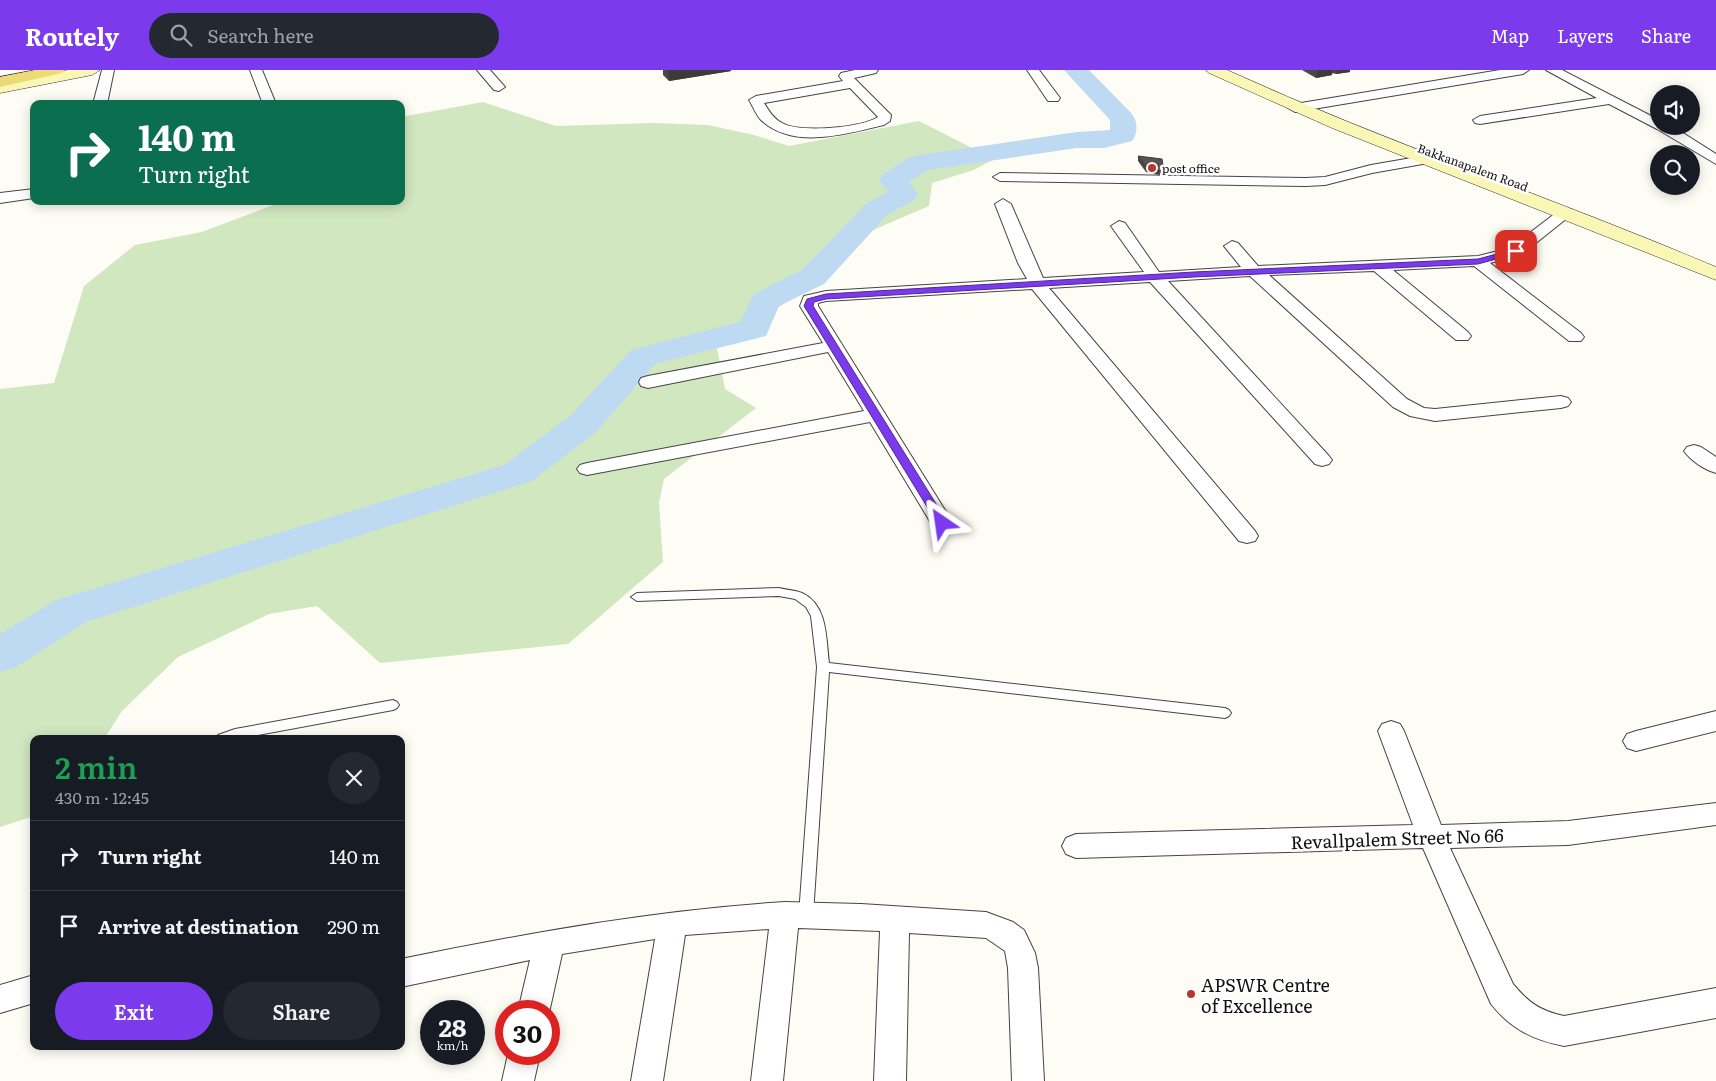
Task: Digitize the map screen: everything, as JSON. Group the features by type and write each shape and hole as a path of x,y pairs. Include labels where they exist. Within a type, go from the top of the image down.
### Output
{"main road":[{"path":"0,75 25,70"},
{"path":"0,82 57,70"}],"street":[{"path":"0,88 92,70"},
{"path":"101,100 108,70"},
{"path":"256,70 268,100"},
{"path":"483,70 499,87"},
{"path":"851,84 756,100 779,128 812,134 884,120 884,115 845,76 872,70"},
{"path":"1033,70 1053,98"},
{"path":"1214,70 1429,160 1643,242 1716,274"},
{"name":"Bakkanapalem Road","path":"1231,70 1303,106 1615,220 1716,263"},
{"path":"1303,106 1523,70"},
{"path":"1552,70 1650,120"},
{"path":"1480,120 1612,100"},
{"path":"1676,135 1716,160"},
{"path":"1000,177 1274,182 1325,180 1361,171 1429,160"},
{"path":"0,198 30,194"},
{"path":"1003,204 1026,263 1038,284 1247,536"},
{"path":"942,523 809,306 810,300 826,296 1254,271 1478,261 1516,251 1529,243 1566,212"},
{"path":"1119,226 1154,277 1322,460"},
{"path":"1232,246 1254,271 1400,404 1409,409 1420,414 1435,415 1561,402"},
{"path":"1478,261 1575,337"},
{"path":"1370,266 1462,336"},
{"path":"648,382 833,346"},
{"path":"587,469 876,415"},
{"path":"1694,451 1716,467"},
{"path":"1636,741 1716,721"},
{"path":"1391,731 1432,838 1502,994 1517,1013 1540,1026 1564,1031 1716,1003"},
{"name":"Revallpalem Street No 66","path":"1076,846 1568,833 1716,814"},
{"path":"767,1081 796,915"},
{"path":"405,972 549,944 722,918 796,915 986,925 1005,933 1017,943 1023,969 1028,1081"},
{"path":"890,1081 895,920"},
{"path":"647,1081 672,924"},
{"path":"536,1000 549,944"},
{"path":"0,999 30,990"},
{"path":"518,1081 522,1065"}],"lane":[{"path":"637,597 779,592 798,596 810,604 817,616 823,667 796,915"},
{"path":"823,667 1225,713"},
{"path":"233,735 393,705"}],"green space":[{"path":"483,102 556,126 654,123 708,125 754,135 789,146 919,121 994,159 974,170 932,183 929,206 864,234 847,255 799,294 717,348 725,389 756,408 664,479 659,503 663,562 568,644 380,663 317,606 269,614 178,657 122,711 107,735 30,735 30,817 0,827 0,389 54,383 84,286 135,245 202,232 273,205 405,205 405,116"}],"building":[{"path":"1138,156 1162,159 1164,172 1147,168"}],"waterway":[{"path":"0,655 71,611 518,473 583,424 643,357 754,329 765,301 813,277 877,209 904,194 893,180 920,163 1077,140 1104,140 1123,135 1123,119 1076,70"}],"place":[{"name":"post office","path":"1152,168"},
{"name":"APSWR Centre of Excellence","path":"1191,994"}],"route":[{"path":"942,523 809,306 810,300 826,296 1194,274 1478,261 1516,251"}]}
